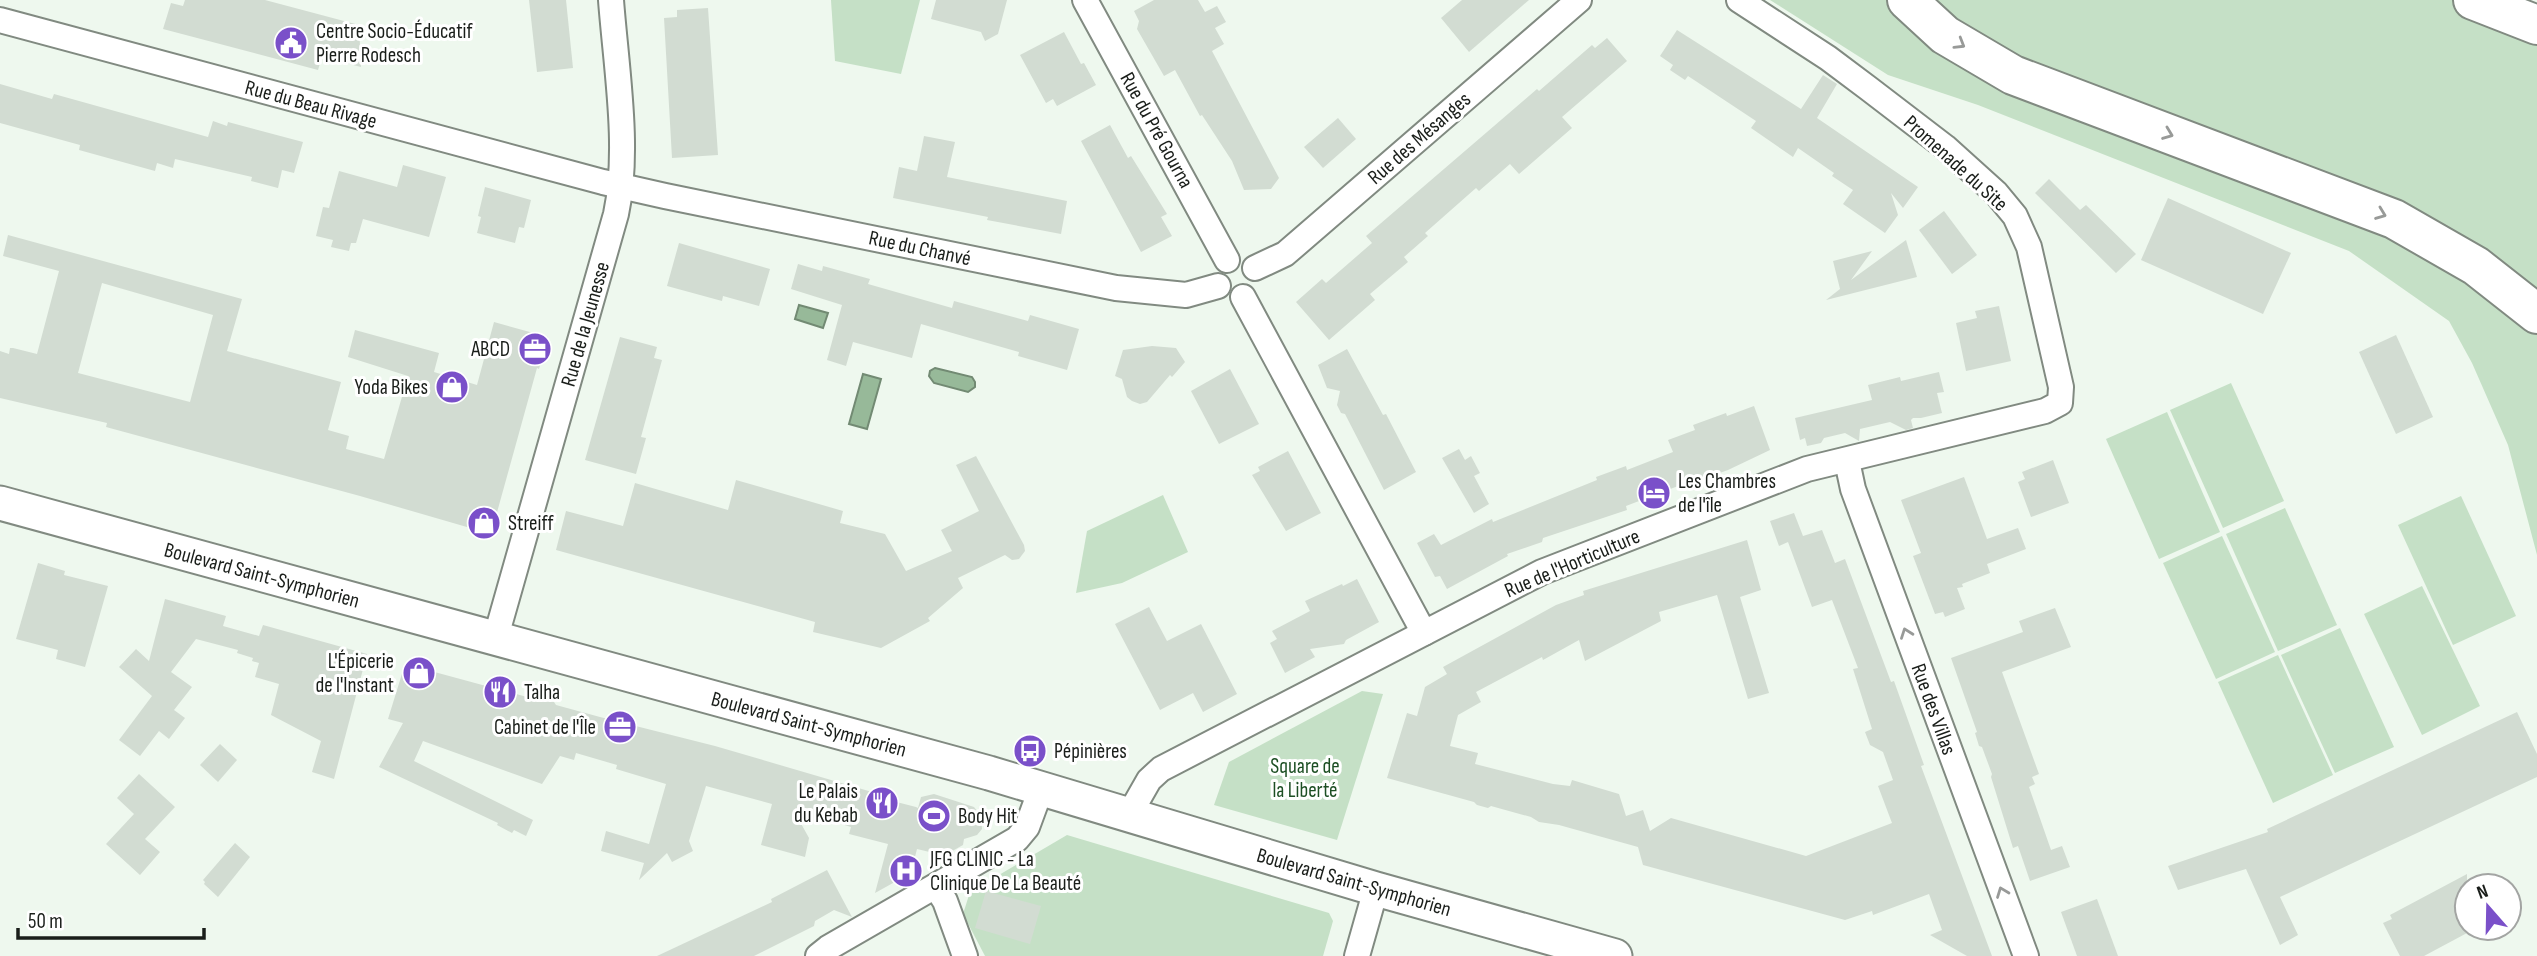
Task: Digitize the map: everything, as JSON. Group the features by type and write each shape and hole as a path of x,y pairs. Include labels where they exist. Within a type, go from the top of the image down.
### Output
{"highway":[{"path":"1908,0 1945,35 2013,75 2394,219 2476,266 2537,314"},
{"path":"2473,0 2537,25"}],"main road":[{"name":"Boulevard Saint-Symphorien","path":"0,503 495,640 989,772 1376,889 1615,956"}],"street":[{"name":"Rue de la Jeunesse","path":"495,640 622,186 611,0"},
{"name":"Rue du Pré Gourna","path":"1085,0 1227,260"},
{"name":"Rue des Mésanges","path":"1255,268 1285,254 1579,0"},
{"name":"Promenade du Site","path":"1739,0 1828,58 1945,147 1996,193 2015,216 2029,247 2061,387 2060,403"},
{"name":"Rue du Beau Rivage","path":"0,20 622,186"},
{"name":"Rue du Chanvé","path":"622,186 1116,288 1186,295 1218,286"},
{"path":"1240,257 1255,268 1258,280 1249,295 1231,298 1218,286 1217,274 1227,260 1240,257"},
{"path":"1243,297 1424,632"},
{"name":"Rue de l'Horticulture","path":"1129,815 1149,780 1161,769 1542,572 1807,469 2045,411 2060,403"},
{"name":"Rue des Villas","path":"1847,461 1853,489 2026,956"},
{"path":"818,956 1017,839 1027,827 1041,789"},
{"path":"936,887 945,901 965,956"},
{"path":"1357,956 1376,889"}],"green space":[{"path":"831,0 920,0 901,74 835,61"},
{"path":"1770,0 2518,0 2533,44 2537,45 2537,299 2430,252 2537,332 2537,555 2508,445 2472,363 2449,321 2349,251 1978,105 1888,75"},
{"path":"2231,383 2284,501 2223,528 2170,410"},
{"path":"2167,412 2220,532 2159,559 2106,439"},
{"path":"1163,495 1188,552 1122,583 1076,593 1087,531"},
{"path":"2461,496 2516,616 2453,645 2398,525"},
{"path":"2285,508 2337,625 2278,651 2226,534"},
{"path":"2222,536 2275,652 2216,679 2163,563"},
{"path":"2422,586 2480,706 2422,735 2364,614"},
{"path":"2340,628 2394,747 2335,773 2281,655"},
{"path":"2278,655 2333,775 2273,803 2218,682"},
{"name":"Square de la Liberté","path":"1362,691 1383,694 1337,840 1214,805 1229,762"},
{"path":"1067,835 1329,913 1333,921 1323,956 985,956 963,914 970,892"}],"shaded area":[{"path":"799,305 828,313 823,328 795,319"},
{"path":"935,368 972,377 975,387 968,392 934,383 929,376 930,371"},
{"path":"863,374 881,379 867,429 849,424"}],"building":[{"path":"185,0 265,0 359,25 361,67 322,57 318,70 163,29 171,3 183,6"},
{"path":"529,0 566,0 573,68 537,72"},
{"path":"936,0 1007,0 998,34 985,41 981,32 931,19"},
{"path":"1154,0 1198,0 1205,12 1217,6 1226,22 1215,28 1224,44 1212,51 1279,178 1271,189 1244,190 1232,161 1202,115 1200,116 1175,70 1164,76 1137,29 1139,21 1134,11"},
{"path":"1462,0 1529,0 1469,52 1441,18"},
{"path":"708,8 718,155 672,158 664,18 677,17 677,10"},
{"path":"1677,30 1801,109 1823,75 1837,84 1817,118 1918,187 1903,208 1891,193 1898,215 1885,233 1843,204 1853,190 1832,176 1834,173 1798,148 1793,157 1751,128 1756,121 1688,76 1685,80 1670,70 1673,65 1660,56"},
{"path":"1064,32 1096,85 1057,106 1053,99 1046,103 1020,55"},
{"path":"1607,38 1627,61 1562,117 1572,128 1519,174 1510,164 1479,191 1476,188 1425,233 1428,236 1404,257 1408,262 1370,294 1375,300 1329,340 1296,302 1322,279 1326,283 1372,243 1366,236 1537,89 1539,91 1592,45 1595,48"},
{"path":"0,84 52,99 54,94 208,137 213,121 227,126 228,122 303,142 294,173 282,170 278,188 251,181 252,177 175,159 173,168 157,163 155,171 79,150 80,145 0,123"},
{"path":"1338,118 1356,139 1323,168 1304,147"},
{"path":"1110,125 1128,158 1131,156 1167,214 1161,217 1172,236 1141,252 1081,141"},
{"path":"924,136 955,142 947,177 1067,201 1061,234 893,198 899,167 917,171"},
{"path":"403,165 446,177 429,237 363,219 356,243 351,243 349,251 331,247 333,240 316,236 323,207 329,208 339,171 397,187"},
{"path":"2049,179 2080,210 2086,205 2136,254 2116,273 2035,193"},
{"path":"485,187 531,200 524,228 519,227 515,243 477,233"},
{"path":"2168,198 2291,253 2263,314 2141,260"},
{"path":"1944,211 1977,255 1952,274 1919,230"},
{"path":"8,235 242,299 227,351 341,382 328,430 349,436 346,449 384,459 408,376 348,357 355,330 439,353 434,372 477,385 494,322 548,337 491,534 106,427 107,423 0,398 0,351 9,354 10,348 13,348 37,354 59,271 3,256","holes":["102,283 213,315 190,402 78,373"]},
{"path":"1906,240 1917,277 1826,300 1840,289 1833,261 1872,251 1851,280"},
{"path":"679,243 770,269 759,306 723,296 722,301 667,286"},
{"path":"798,264 822,271 823,266 870,279 868,284 952,308 954,301 1028,321 1030,315 1079,329 1067,370 1018,356 1019,352 921,324 912,358 853,342 846,366 827,360 842,305 791,289"},
{"path":"1999,306 2011,361 1966,371 1956,323 1977,318 1975,311"},
{"path":"2396,335 2433,417 2396,434 2359,352"},
{"path":"620,337 657,347 654,358 662,360 641,437 646,438 636,474 585,460"},
{"path":"1152,346 1176,348 1185,362 1147,402 1140,404 1127,397 1122,379 1115,376 1123,350"},
{"path":"1347,349 1383,415 1386,414 1416,472 1384,490 1345,414 1341,413 1337,405 1340,391 1327,388 1318,365"},
{"path":"1230,369 1259,424 1219,444 1191,391"},
{"path":"1939,372 1944,392 1937,393 1942,413 1913,418 1913,428 1906,430 1890,422 1860,429 1859,441 1845,433 1807,446 1805,438 1800,440 1795,418 1872,400 1868,385 1900,377 1901,381"},
{"path":"1754,406 1770,450 1728,470 1700,480 1699,478 1626,506 1627,510 1543,538 1542,542 1507,554 1508,556 1447,589 1440,576 1435,577 1417,543 1434,534 1441,545 1492,519 1493,522 1597,480 1596,477 1626,466 1627,470 1673,452 1668,440 1695,430 1693,425"},
{"path":"1459,449 1465,460 1471,456 1480,473 1474,476 1489,504 1474,513 1442,458"},
{"path":"1288,451 1321,513 1286,531 1252,475 1260,471 1258,467"},
{"path":"976,456 1025,551 1019,559 1012,560 1005,555 958,578 963,588 928,618 930,621 881,648 813,632 815,622 556,550 566,511 623,526 635,483 728,510 736,480 843,511 840,523 885,534 906,571 952,551 941,530 979,511 956,465"},
{"path":"2053,460 2069,503 2031,517 2018,482 2025,479 2022,472"},
{"path":"1964,477 1987,539 2018,528 2026,549 1987,564 1990,573 1957,588 1965,609 1945,617 1943,612 1935,614 1913,556 1921,553 1901,500"},
{"path":"1794,513 1803,536 1822,530 1835,563 1845,559 1891,682 1894,681 1924,765 1921,766 1992,956 1967,956 1930,935 1942,930 1929,894 1873,915 1872,911 1845,920 1643,865 1638,847 1539,822 1531,817 1491,806 1488,808 1477,805 1387,778 1407,713 1417,716 1425,687 1447,674 1443,667 1556,605 1584,595 1583,591 1747,540 1761,590 1740,597 1769,693 1748,699 1717,595 1659,612 1661,621 1585,661 1579,640 1476,692 1481,702 1458,715 1450,746 1478,753 1475,764 1553,784 1570,786 1572,780 1619,794 1626,816 1643,810 1650,831 1671,818 1806,856 1892,823 1878,786 1893,780 1883,752 1870,745 1865,732 1872,729 1853,669 1858,668 1832,600 1812,607 1788,542 1779,546 1770,521"},
{"path":"38,563 65,571 64,575 108,586 85,667 56,659 58,650 16,639"},
{"path":"1357,579 1379,622 1346,640 1344,644 1310,649 1315,657 1285,673 1270,643 1277,639 1272,631 1310,611 1305,601"},
{"path":"165,599 226,616 223,626 259,636 263,625 367,654 334,779 312,772 321,741 271,715 279,684 255,677 259,663 237,653 238,650 196,639 171,672 192,687 174,710 185,718 169,739 159,731 140,756 119,740 152,696 119,667 136,649 149,661"},
{"path":"1149,607 1167,641 1201,624 1237,694 1203,712 1193,693 1160,710 1115,624"},
{"path":"2055,608 2071,647 2002,672 2039,774 2032,777 2035,784 2029,787 2051,850 2062,846 2070,867 2030,881 2018,846 2013,848 1992,774 1982,747 1979,746 1975,733 1977,732 1951,658 2023,632 2019,621"},
{"path":"405,664 527,697 530,695 542,698 556,705 715,746 918,808 921,797 934,794 974,807 981,816 982,829 977,835 964,839 963,845 947,854 917,849 911,873 875,893 888,844 849,834 851,827 815,816 813,824 799,820 809,838 805,857 761,845 772,804 706,786 689,841 693,851 672,862 667,853 639,880 644,863 601,851 606,831 649,844 666,784 616,769 617,765 576,753 574,760 560,756 542,784 423,741 414,761 533,820 526,836 514,830 512,833 497,825 498,823 379,767 403,723 388,719"},
{"path":"2517,712 2537,754 2537,777 2280,897 2298,935 2280,945 2246,869 2178,890 2168,866 2268,832 2267,829"},
{"path":"220,744 237,760 218,782 200,765"},
{"path":"139,774 175,807 145,839 160,852 140,875 106,844 134,814 117,798"},
{"path":"235,843 250,857 218,897 203,880"},
{"path":"827,870 852,917 834,910 815,921 814,926 754,956 657,956 772,902 771,899"},
{"path":"2453,881 2453,940 2424,956 2400,956 2383,923 2392,919 2390,915"},
{"path":"986,891 1041,906 1030,944 975,928"},
{"path":"2097,899 2118,956 2077,956 2061,912"}],"place":[{"name":"Centre Socio-Éducatif Pierre Rodesch","path":"291,43"},
{"name":"ABCD","path":"535,349"},
{"name":"Yoda Bikes","path":"452,387"},
{"name":"Les Chambres de l'île","path":"1654,493"},
{"name":"Streiff","path":"484,523"},
{"name":"L'Épicerie de l'Instant","path":"419,673"},
{"name":"Talha","path":"500,692"},
{"name":"Cabinet de l'Île","path":"620,727"},
{"name":"Pépinières","path":"1030,751"},
{"name":"Le Palais du Kebab","path":"882,803"},
{"name":"Body Hit","path":"934,816"},
{"name":"JFG CLINIC - La Clinique De La Beauté","path":"906,871"}]}
